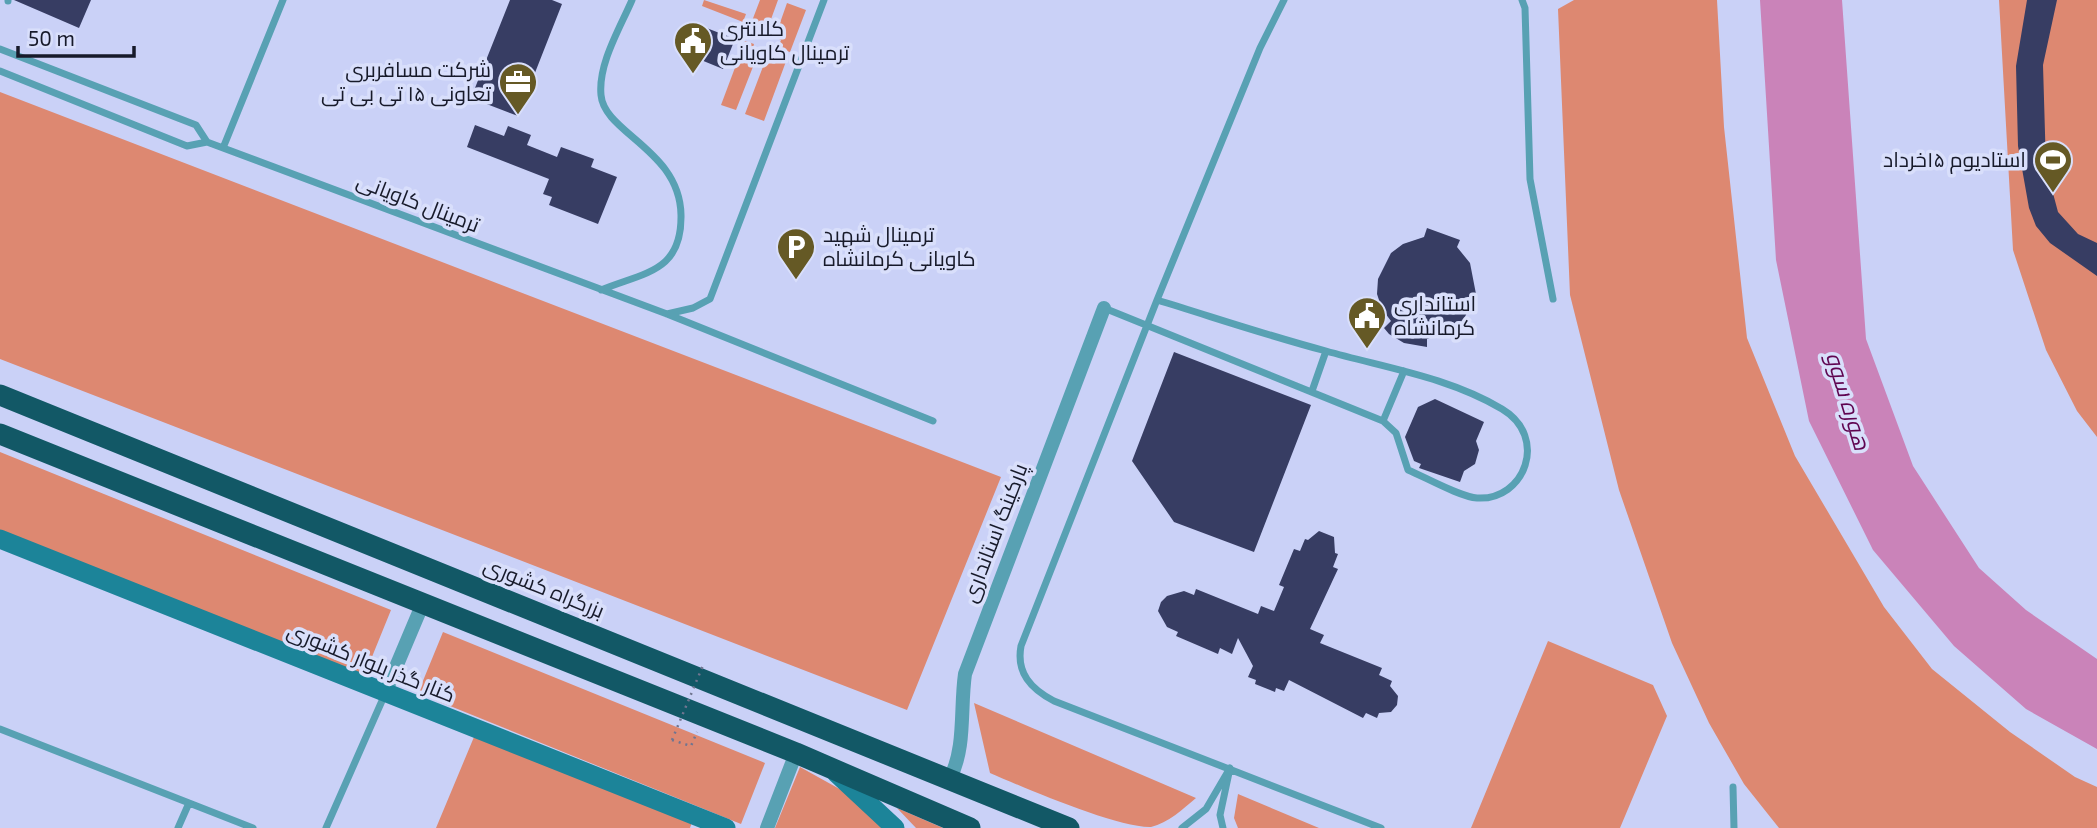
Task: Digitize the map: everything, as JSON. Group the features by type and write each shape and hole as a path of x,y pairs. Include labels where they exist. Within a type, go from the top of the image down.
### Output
{"highway":[{"name":"بزرگراه کشوری","path":"0,395 1069,828"},
{"path":"0,434 796,753 970,828"}],"street":[{"name":"پارکینگ استانداری","path":"950,778 960,760 960,710 965,674 1104,309"},
{"name":"کنار گذر بلوار کشوری","path":"0,540 726,828"},
{"path":"385,693 423,603"},
{"path":"767,828 796,753"},
{"path":"832,770 895,828"}],"lane":[{"path":"223,148 283,0"},
{"path":"600,290 666,263 676,252 681,230 681,203 676,185 663,164 613,118 600,98 602,72 632,0"},
{"path":"667,314 693,308 710,299 824,0"},
{"path":"1284,0 1260,48 1147,324 1021,646 1020,666 1030,685 1054,701 1381,828"},
{"path":"1522,0 1525,8 1530,179 1553,299"},
{"name":"ترمینال کاویانی","path":"0,49 196,125 207,142"},
{"name":"ترمینال کاویانی","path":"0,71 187,146 207,142 667,314 933,421"},
{"path":"1104,309 1384,421 1396,433 1408,470 1475,498 1502,491 1524,469 1529,454 1529,442 1514,418 1504,410 1442,380 1326,351 1157,300"},
{"path":"1312,391 1326,351"},
{"path":"1384,421 1404,371"},
{"path":"326,828 385,693"},
{"path":"0,729 253,828"},
{"path":"1182,828 1206,809 1230,768"},
{"path":"1223,828 1220,815 1230,768"},
{"path":"1733,787 1734,828"},
{"path":"178,828 189,803"}],"path":[{"path":"691,746 673,740 704,663"}],"shaded area":[{"path":"704,0 746,14 743,22 702,6"},
{"path":"760,0 778,0 766,33 758,30 755,37 747,34"},
{"path":"1574,0 1717,0 1724,127 1747,338 1795,456 1884,607 1932,669 2010,732 2075,777 2097,787 2097,828 1779,828 1744,784 1709,723 1672,643 1619,490 1570,295 1558,9"},
{"name":"استادیوم ۱۵خرداد","path":"1999,0 2097,0 2097,437 2077,411 2046,350 2013,250"},
{"path":"787,3 806,10 790,52 778,48 781,40 775,37"},
{"path":"745,41 754,44 752,51 758,54 736,110 721,105"},
{"path":"777,52 788,56 764,121 745,114 767,56 774,59"},
{"path":"0,92 1001,477 907,710 0,359"},
{"path":"0,452 391,610 363,679 0,533"},
{"path":"443,632 765,763 741,824 418,693"},
{"path":"1548,641 1653,685 1667,716 1620,828 1471,828"},
{"path":"974,703 1196,798 1163,822 1151,827 1136,826 1094,814 1006,780 990,773"},
{"path":"474,737 692,822 690,828 436,828"},
{"path":"800,767 854,797 883,828 775,828"},
{"path":"1238,794 1319,828 1238,828 1234,818"},
{"path":"897,808 943,828 916,828"}],"water":[{"name":"هوره سوو","path":"1760,0 1842,0 1866,339 1913,466 1979,568 2026,610 2097,659 2097,749 2026,709 1954,646 1873,550 1809,421 1776,260"}],"building":[{"path":"14,0 91,0 79,28"},
{"path":"510,0 552,0 562,4 518,116 471,98"},
{"path":"2027,0 2057,0 2043,65 2046,167 2058,212 2078,234 2097,243 2097,276 2050,243 2036,226 2029,208 2018,146 2016,66"},
{"path":"691,22 735,39 723,69 679,51"},
{"path":"475,125 504,136 508,126 531,135 527,145 557,157 561,147 594,159 591,167 617,177 598,224 549,205 552,197 543,194 549,179 467,147"},
{"path":"1427,228 1460,240 1457,247 1470,263 1476,294 1462,323 1449,332 1427,339 1427,347 1404,343 1389,334 1384,328 1391,321 1382,309 1377,294 1378,279 1391,253 1403,244 1424,237"},
{"path":"1174,352 1311,405 1254,552 1174,522 1132,461"},
{"path":"1435,399 1484,422 1476,441 1479,450 1475,464 1464,471 1460,482 1419,468 1421,464 1414,461 1405,437 1418,407"},
{"path":"1319,531 1334,537 1335,553 1338,554 1333,567 1338,569 1310,629 1324,635 1320,643 1382,668 1379,675 1392,681 1390,686 1398,696 1397,705 1391,712 1379,713 1377,718 1366,713 1363,718 1289,680 1284,691 1276,688 1275,692 1255,684 1256,680 1248,677 1253,666 1238,638 1232,654 1220,648 1218,654 1176,636 1178,632 1167,627 1158,611 1167,596 1184,591 1194,595 1196,589 1258,614 1261,606 1274,611 1284,587 1279,585 1294,549 1300,551 1305,539 1308,540"}],"place":[{"name":"کلانتری ترمینال کاویانی","path":"693,75"},
{"name":"شرکت مسافربری تعاونی ۱۵ تی بی تی","path":"518,116"},
{"name":"استادیوم ۱۵خرداد","path":"2053,194"},
{"name":"ترمینال شهید کاویانی کرمانشاه","path":"796,281"},
{"name":"استانداری کرمانشاه","path":"1367,350"}]}
